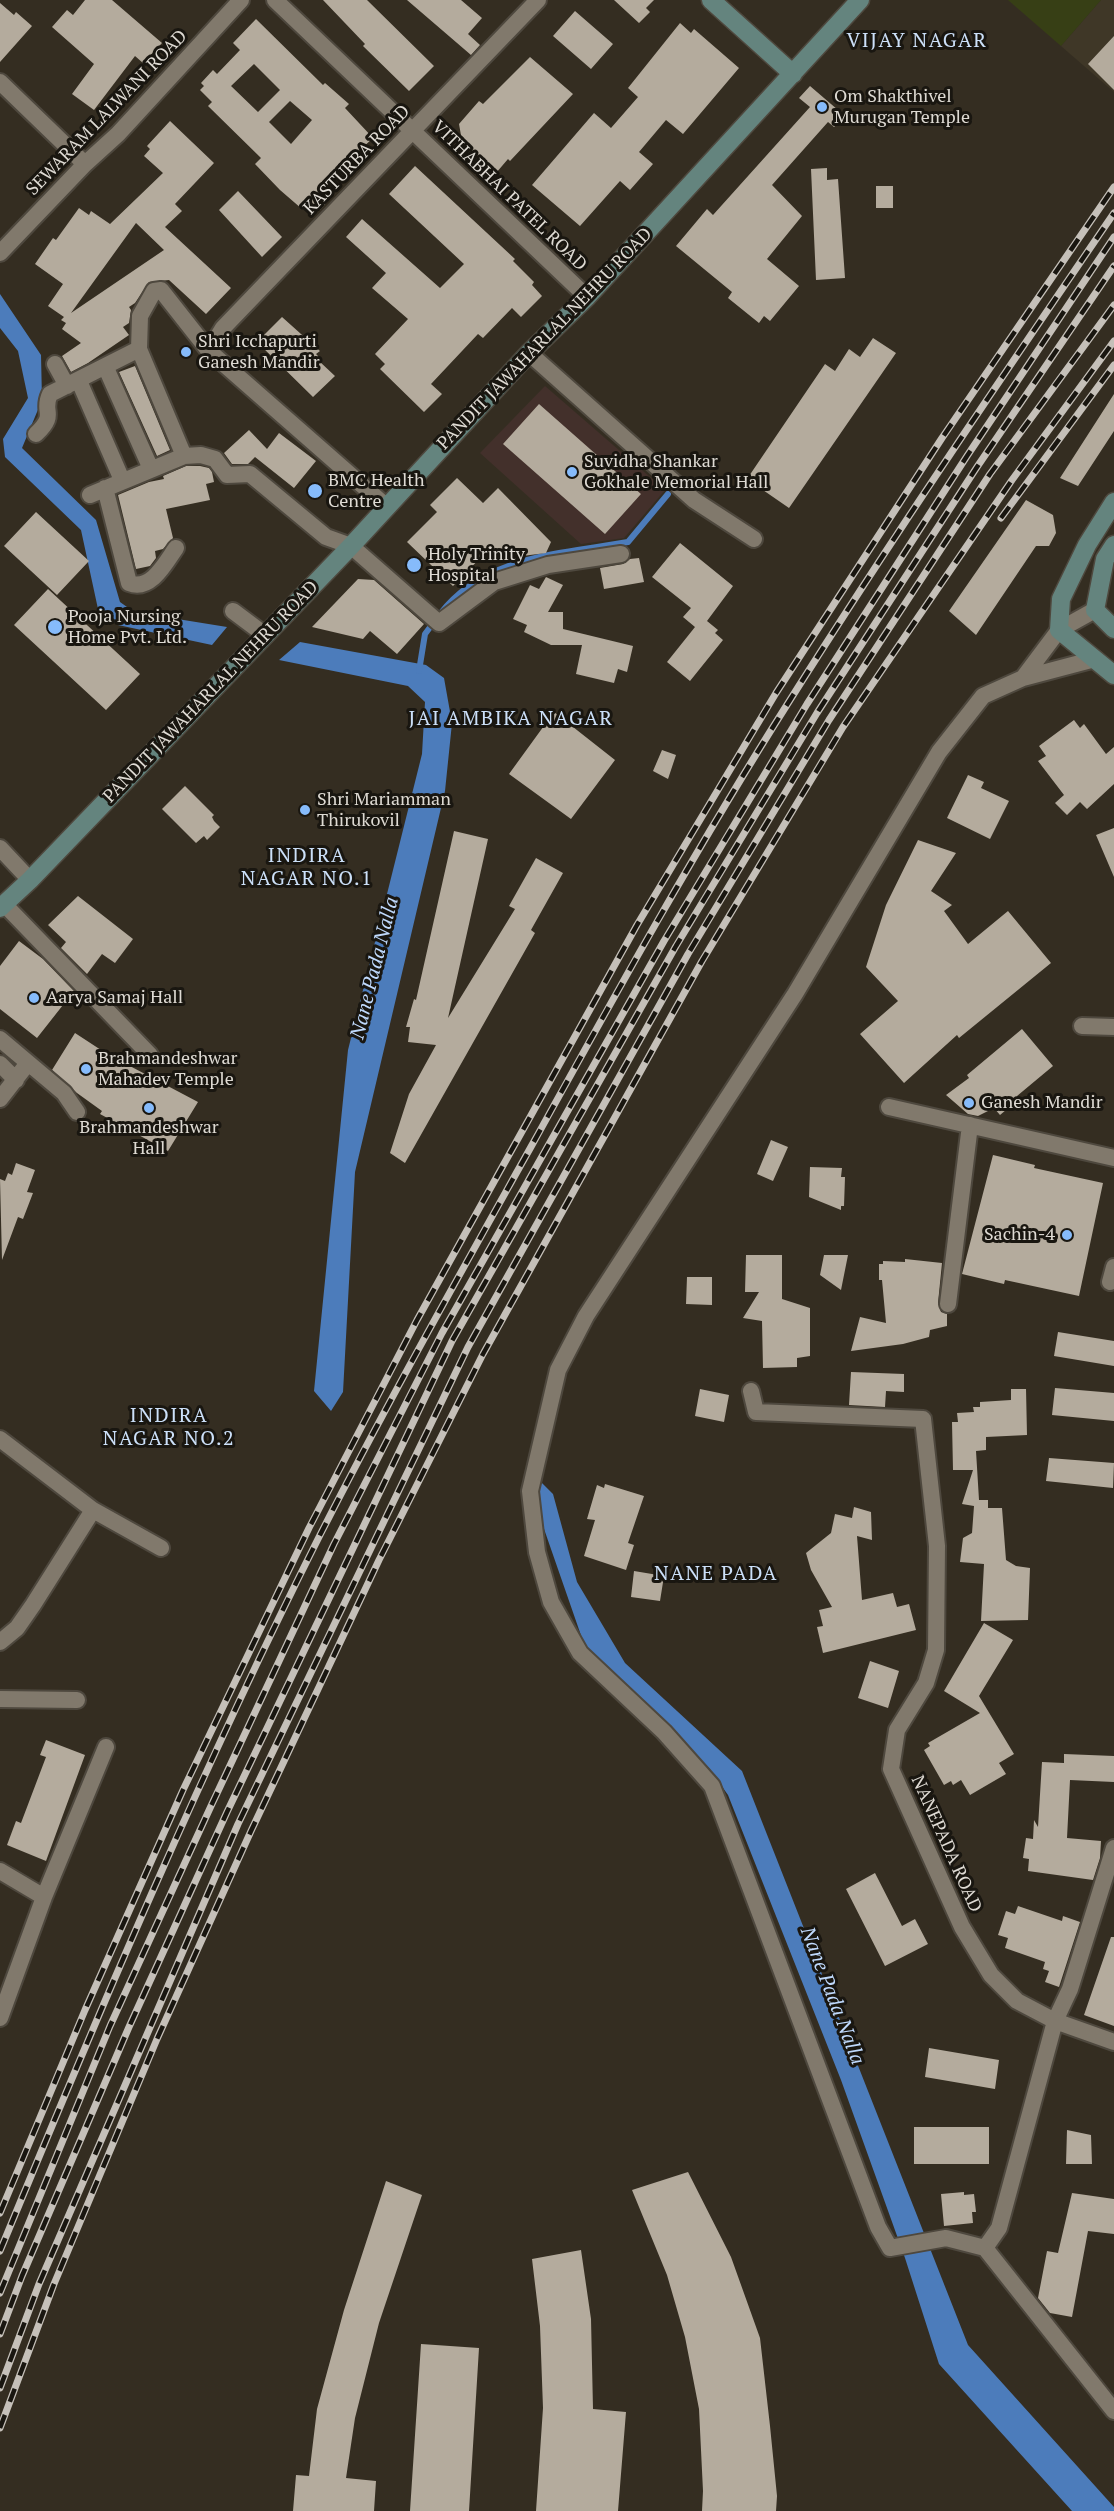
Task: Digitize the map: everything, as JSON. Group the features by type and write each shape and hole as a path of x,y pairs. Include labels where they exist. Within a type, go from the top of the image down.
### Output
{"street":[{"name":"SEWARAM LALWANI ROAD","path":"0,253 85,164 118,134 241,0"},
{"name":"VITHABHAI PATEL ROAD","path":"274,0 587,297"},
{"name":"KASTURBA ROAD","path":"208,351 223,328 538,0"},
{"path":"711,0 793,74"},
{"name":"PANDIT JAWAHARLAL NEHRU ROAD","path":"2,906 30,880 351,546 529,353 587,297 860,0"},
{"path":"0,82 85,164"},
{"path":"184,456 139,349 140,316 157,290 161,290 208,351 387,507"},
{"path":"36,434 49,418 48,398 50,394 106,368 139,349"},
{"path":"529,353 694,501 754,539"},
{"path":"55,364 73,383 122,480"},
{"path":"106,368 151,469"},
{"path":"176,548 152,579 134,585 129,583 97,491 184,456 201,455 215,459 227,475 250,474 326,537 351,546 439,623 494,582 548,565 621,554"},
{"path":"1059,630 1061,599 1087,545 1114,502"},
{"path":"1023,678 1059,630 1095,609 1105,559 1114,545"},
{"path":"1095,609 1114,629"},
{"path":"233,611 265,635"},
{"path":"1059,630 1114,675"},
{"path":"1095,659 1023,678 983,696 939,752 795,994 586,1316 558,1370 530,1491 537,1552 551,1602 580,1653 664,1732 712,1786 878,2227 890,2248 946,2238 985,2248 1114,2411"},
{"path":"0,848 30,880"},
{"path":"2,906 150,1055"},
{"path":"1082,1026 1114,1027"},
{"path":"0,1039 64,1092 77,1112"},
{"path":"0,1099 28,1063"},
{"path":"0,1064 16,1080"},
{"path":"889,1107 1114,1158"},
{"path":"948,1304 970,1125"},
{"name":"NANEPADA ROAD","path":"750,1391 756,1412 923,1419 937,1546 936,1650 926,1683 897,1730 891,1769 962,1928 991,1975 1017,2001 1055,2021 1114,2042"},
{"path":"0,1439 93,1510 161,1548"},
{"path":"0,1642 17,1628 93,1510"},
{"path":"0,1699 77,1700"},
{"path":"0,2018 44,1897 106,1747"},
{"path":"985,2248 999,2228 1055,2021 1070,1989 1114,1848"},
{"path":"0,1871 44,1897"}],"shaded area":[{"path":"1101,0 1114,0 1114,92 1061,46"},
{"name":"Suvidha Shankar Gokhale Memorial Hall","path":"545,386 665,490 624,538 581,544 480,453"}],"green space":[{"path":"1008,0 1101,0 1061,46"}],"water":[{"path":"0,294 41,355 42,400 22,448 96,520 120,602 134,612 227,627 212,645 118,625 98,609 81,530 5,457 3,439 28,398 18,351 0,328"},
{"name":"Nane Pada Nalla","path":"300,642 426,665 444,678 452,723 445,791 355,1172 343,1392 331,1411 314,1391 348,1050 422,754 425,702 408,686 279,660"},
{"path":"541,1482 553,1494 577,1582 625,1663 742,1771 968,2345 1114,2507 1114,2511 1072,2511 939,2364 905,2258 841,2080 728,1795 709,1768 584,1644 535,1503"}],"building":[{"path":"85,0 112,0 162,43 143,63 135,56 94,110 72,94 94,64 52,27 67,10 73,15"},
{"path":"323,0 367,0 434,66 409,91 363,46 365,44"},
{"path":"407,0 461,0 482,18 468,34 480,45 471,55"},
{"path":"614,0 654,0 646,8 650,12 639,23"},
{"path":"0,3 14,15 16,12 32,26 0,62"},
{"path":"575,11 613,44 591,69 553,36"},
{"path":"256,19 323,85 325,83 349,104 345,108 373,138 349,160 346,158 323,184 334,194 320,210 309,200 302,209 280,190 255,164 261,158 208,106 212,102 200,90 204,86 201,83 213,70 217,74 240,50 233,43","holes":["254,64 280,90 258,112 231,86","290,101 312,120 291,144 269,122"]},
{"path":"680,23 691,33 694,29 739,68 683,134 666,120 639,152 653,164 630,190 620,181 580,226 532,185 594,113 611,128 638,97 628,88"},
{"path":"1114,36 1114,90 1088,64"},
{"path":"530,57 573,94 496,173 462,141 459,124 479,101 483,104"},
{"path":"810,86 845,116 834,127 828,122 772,185 802,216 767,259 799,286 770,321 764,316 759,323 728,298 732,292 676,246 707,209 713,215 810,107 799,98"},
{"path":"170,121 214,163 175,204 182,211 165,227 231,288 206,314 169,280 149,282 135,303 129,307 131,310 129,323 123,327 129,335 71,372 62,356 81,343 62,329 66,323 61,320 64,317 48,306 63,284 35,264 53,238 56,240 79,208 89,215 91,211 110,224 163,173 144,156 150,149 147,146","holes":["136,223 164,250 71,313"]},
{"path":"415,166 515,259 513,261 534,282 532,285 542,296 521,317 512,308 483,338 478,334 431,384 442,394 424,412 380,369 385,364 375,354 408,319 372,288 386,273 346,237 362,219 440,288 464,264 389,194"},
{"path":"827,168 827,180 838,179 845,278 816,280 811,169"},
{"path":"876,186 893,186 893,208 876,208"},
{"path":"238,191 282,237 262,257 219,210"},
{"path":"282,317 320,351 316,354 321,359 319,361 335,376 313,397 257,342"},
{"path":"873,338 896,353 789,508 747,479 825,364 835,371 849,349 860,357"},
{"path":"135,366 170,450 157,456 119,372"},
{"path":"1114,394 1114,431 1078,486 1060,478"},
{"path":"539,404 641,494 605,534 503,444"},
{"path":"249,430 267,449 279,433 316,461 294,488 255,457 248,464 232,464 224,453"},
{"path":"186,466 209,468 212,472 214,482 206,484 210,500 166,509 173,538 163,549 155,551 156,558 150,566 136,569 118,495 149,482 164,479 163,476"},
{"path":"457,478 483,503 498,488 551,542 546,553 514,557 486,552 453,586 407,542 437,512 430,505"},
{"path":"1026,500 1053,515 1056,533 1049,546 1036,546 976,635 949,611"},
{"path":"36,512 89,561 57,595 4,546"},
{"path":"680,543 733,586 707,621 718,630 715,633 723,640 690,681 667,662 695,627 683,617 691,608 652,577"},
{"path":"639,558 644,582 604,589 600,568 623,564 630,559"},
{"path":"546,577 563,585 548,612 563,612 563,629 633,646 627,672 618,669 614,683 576,674 582,645 551,645 524,632 527,625 513,619 530,585 539,589"},
{"path":"358,579 374,580 424,624 397,654 370,631 363,639 312,627"},
{"path":"48,589 140,674 106,710 14,625"},
{"path":"554,712 615,760 571,819 509,774"},
{"path":"1074,720 1080,728 1084,724 1106,754 1114,747 1114,784 1087,809 1080,802 1067,815 1055,803 1064,795 1038,761 1046,756 1039,746"},
{"path":"662,750 676,755 668,779 653,771"},
{"path":"968,775 984,782 981,788 1009,801 990,839 947,818"},
{"path":"185,786 214,815 212,817 214,821 220,827 207,840 204,836 196,843 162,809"},
{"path":"1114,828 1114,877 1096,835"},
{"path":"454,831 488,839 448,1018 515,909 509,906 536,858 563,873 531,930 535,933 405,1163 390,1153 409,1094 436,1045 408,1042 410,1027 406,1027 414,999 416,1000"},
{"path":"918,840 956,853 931,891 952,905 944,911 968,944 1008,911 1051,963 959,1038 957,1035 904,1083 860,1034 898,1001 866,967 886,905"},
{"path":"78,896 133,939 115,963 102,954 87,974 61,948 66,942 48,925"},
{"name":"Aarya Samaj Hall","path":"19,941 43,959 74,991 37,1038 0,1009 0,966"},
{"path":"1022,1029 1053,1066 1017,1096 1019,1099 1000,1115 994,1108 978,1116 968,1114 946,1095 969,1078 967,1075"},
{"path":"75,1033 127,1067 128,1065 198,1102 168,1151 100,1114 102,1111 77,1093 52,1070"},
{"path":"771,1140 788,1147 773,1181 757,1174"},
{"path":"993,1155 1035,1165 1034,1168 1103,1183 1079,1296 1005,1280 1004,1284 962,1274"},
{"path":"16,1163 35,1170 27,1192 33,1193 23,1219 18,1217 2,1260 0,1179 5,1181 8,1173 12,1175"},
{"path":"810,1167 842,1168 841,1177 845,1177 844,1206 841,1206 841,1210 809,1197"},
{"path":"746,1255 782,1255 782,1299 810,1308 810,1356 797,1358 797,1367 763,1368 762,1321 743,1318 759,1292 745,1292"},
{"path":"824,1255 848,1255 841,1290 820,1275"},
{"path":"905,1259 942,1263 938,1303 941,1312 947,1314 947,1326 930,1330 929,1337 903,1344 851,1351 860,1317 886,1323 882,1280 879,1280 879,1264 883,1264 883,1261 905,1262"},
{"path":"687,1277 712,1277 712,1305 686,1304"},
{"path":"1058,1332 1114,1341 1114,1366 1054,1356"},
{"path":"851,1372 904,1374 904,1392 886,1391 885,1407 849,1405"},
{"path":"1055,1388 1114,1393 1114,1421 1052,1415"},
{"path":"700,1389 729,1395 724,1422 695,1416"},
{"path":"1011,1389 1026,1389 1027,1435 986,1437 986,1450 976,1451 979,1500 988,1500 988,1508 1002,1508 1006,1560 1016,1566 1030,1568 1028,1620 981,1621 984,1564 960,1562 963,1538 972,1533 974,1506 962,1504 973,1470 953,1470 952,1422 958,1422 957,1413 974,1412 973,1407 980,1407 980,1402 1011,1400"},
{"path":"1049,1458 1114,1463 1113,1488 1046,1481"},
{"path":"605,1484 644,1496 628,1543 634,1545 626,1570 584,1556 595,1520 587,1519 597,1485 604,1488"},
{"path":"854,1507 871,1512 872,1540 857,1536 862,1600 893,1593 897,1607 909,1604 916,1630 823,1653 817,1627 823,1626 819,1610 832,1607 811,1570 806,1553 831,1533 835,1514 852,1518"},
{"path":"634,1571 664,1576 660,1601 631,1597"},
{"path":"984,1623 1013,1640 979,1696 1014,1754 999,1763 1006,1774 970,1795 961,1780 953,1785 951,1781 944,1785 924,1750 930,1746 928,1743 980,1713 944,1691"},
{"path":"870,1661 899,1671 888,1708 858,1698"},
{"path":"46,1740 85,1755 46,1861 7,1845 16,1821 21,1823 46,1757 40,1755"},
{"path":"1064,1754 1114,1756 1114,1782 1070,1780 1067,1838 1101,1841 1100,1858 1093,1880 1028,1871 1029,1859 1023,1858 1026,1838 1033,1839 1034,1820 1038,1827 1042,1762 1064,1763"},
{"path":"875,1873 902,1926 915,1919 928,1944 885,1966 846,1889"},
{"path":"1018,1906 1062,1921 1063,1916 1080,1922 1059,1987 1045,1982 1049,1971 1043,1969 1045,1962 1005,1948 1008,1938 998,1935 1006,1911 1015,1914"},
{"path":"1111,1937 1114,1937 1114,2026 1084,2015"},
{"path":"929,2048 999,2060 995,2089 925,2077"},
{"path":"914,2127 989,2127 989,2164 914,2164"},
{"path":"1067,2130 1091,2135 1092,2164 1066,2164"},
{"path":"688,2172 731,2257 760,2338 777,2496 776,2511 702,2511 699,2409 685,2337 667,2275 632,2190"},
{"path":"386,2181 422,2195 379,2323 355,2418 346,2478 376,2481 374,2511 293,2511 296,2475 309,2476 317,2409 344,2310"},
{"path":"964,2192 964,2195 974,2194 976,2212 972,2212 973,2223 944,2226 941,2194"},
{"path":"1072,2193 1114,2199 1114,2234 1088,2231 1072,2317 1050,2313 1038,2298 1047,2251 1058,2253"},
{"path":"581,2250 591,2319 593,2409 626,2412 618,2511 536,2511 543,2408 540,2326 532,2259"},
{"path":"421,2344 479,2348 469,2511 410,2511"}],"waterway":[{"path":"440,614 458,594 502,568 551,554 628,542 668,494"},
{"path":"419,671 425,634 434,622"}],"railway":[{"path":"0,2213 85,2010 183,1790 309,1528 417,1320 637,925 776,693 942,438 1114,187"},
{"path":"0,2251 153,1890 234,1712 320,1535 424,1339 626,977 756,755 909,516 1114,213"},
{"path":"0,2293 110,2026 211,1806 334,1544 442,1333 664,941 807,704 967,456 1114,237"},
{"path":"0,2334 22,2276 129,2027 227,1812 452,1341 676,946 817,713 977,467 1114,266"},
{"path":"0,2388 39,2284 238,1824 468,1347 688,954 829,720 990,474 1114,305"},
{"path":"0,2428 54,2284 157,2039 251,1831 379,1560 483,1354 702,961 843,727 1012,480 1114,341"},
{"path":"1001,518 1114,365"}],"place":[{"name":"Om Shakthivel Murugan Temple","path":"822,107"},
{"name":"Shri Icchapurti Ganesh Mandir","path":"186,352"},
{"name":"Suvidha Shankar Gokhale Memorial Hall","path":"572,472"},
{"name":"BMC Health Centre","path":"315,491"},
{"name":"Holy Trinity Hospital","path":"414,565"},
{"name":"Pooja Nursing Home Pvt. Ltd.","path":"55,627"},
{"name":"Shri Mariamman Thirukovil","path":"305,810"},
{"name":"Aarya Samaj Hall","path":"34,998"},
{"name":"Brahmandeshwar Mahadev Temple","path":"86,1069"},
{"name":"Ganesh Mandir","path":"969,1103"},
{"name":"Brahmandeshwar Hall","path":"149,1108"},
{"name":"Sachin-4","path":"1067,1235"}],"district":[{"name":"VIJAY NAGAR","path":"917,41"},
{"name":"JAI AMBIKA NAGAR","path":"511,719"},
{"name":"INDIRA NAGAR NO.1","path":"307,868"},
{"name":"INDIRA NAGAR NO.2","path":"169,1428"},
{"name":"NANE PADA","path":"716,1574"}]}
